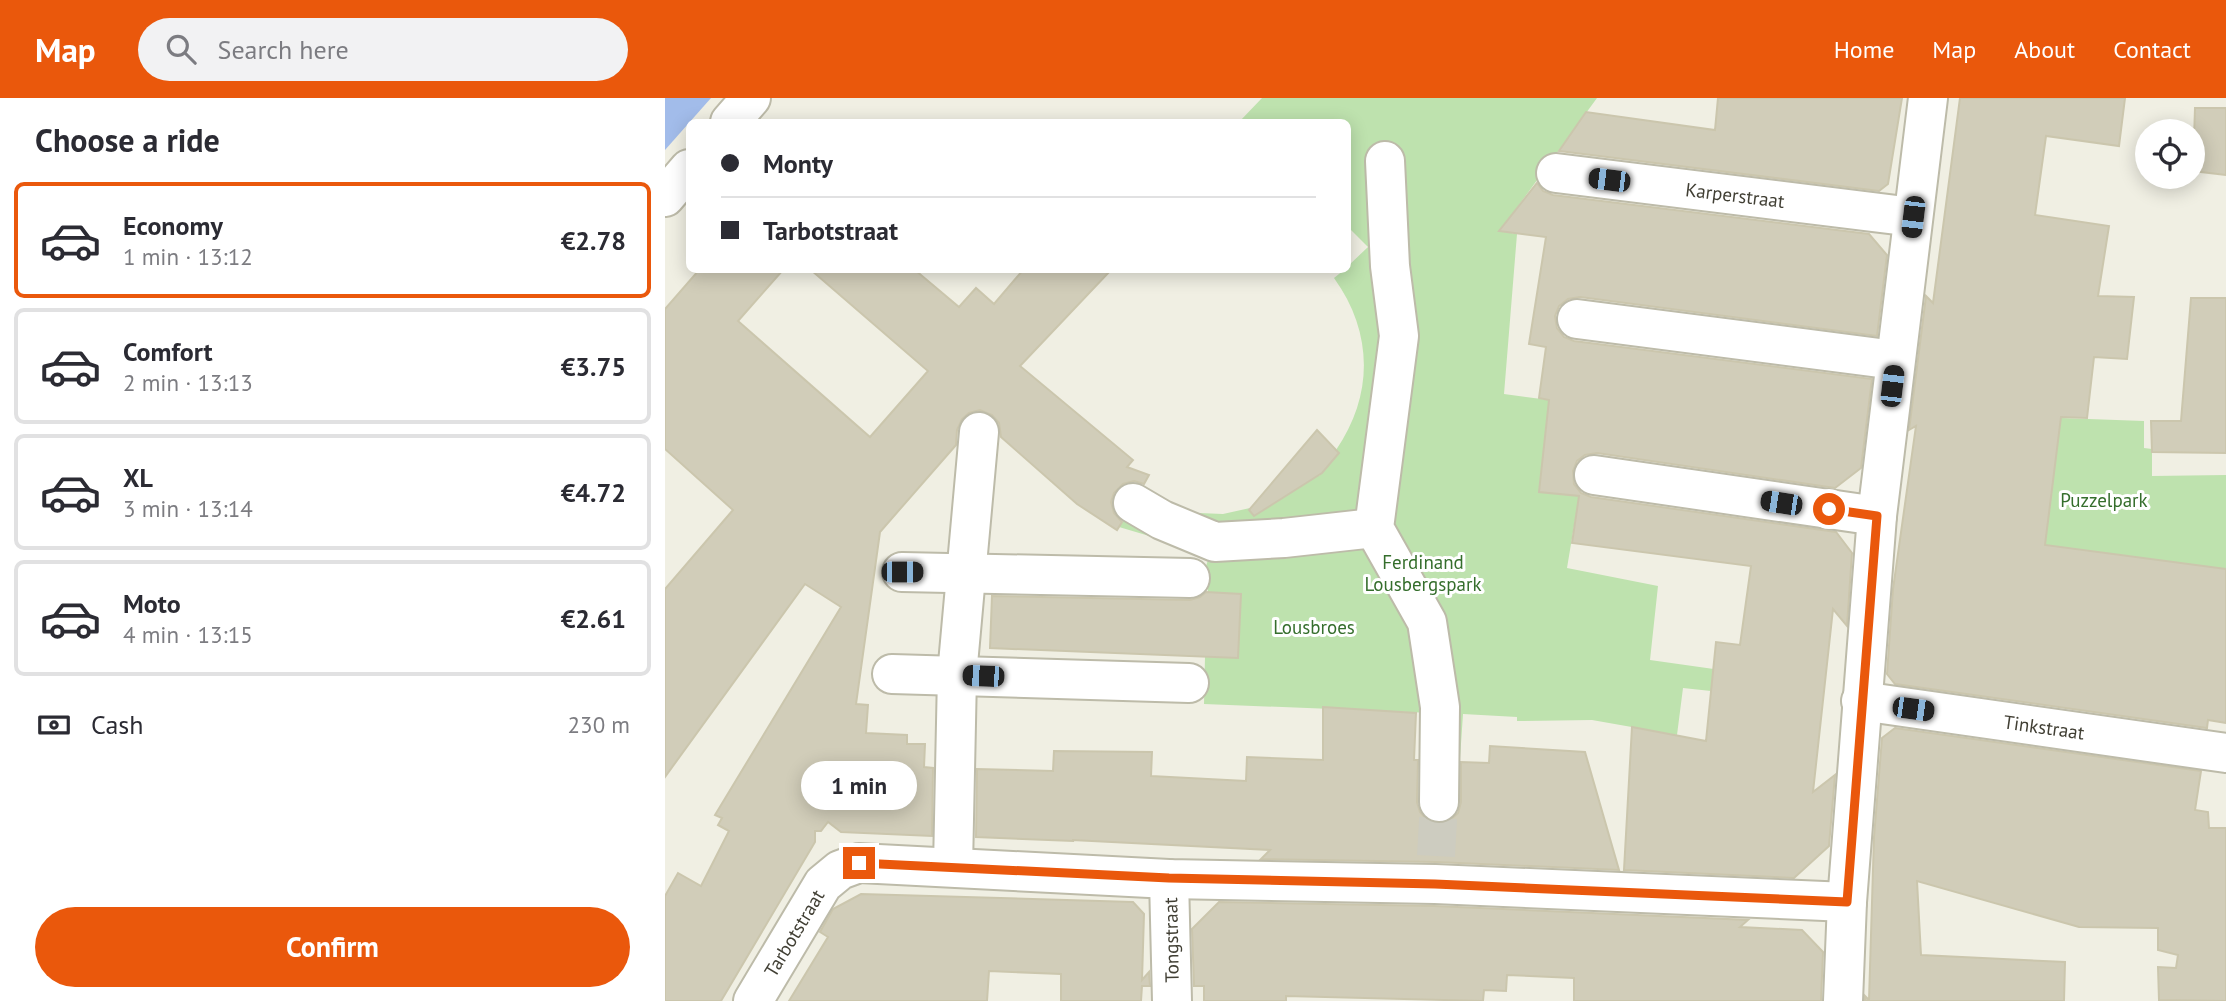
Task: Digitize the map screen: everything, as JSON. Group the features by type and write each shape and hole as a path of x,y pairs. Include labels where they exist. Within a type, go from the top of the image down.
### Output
{"street":[{"path":"733,119 751,98"},
{"path":"1843,1001 1861,701 1877,516 1928,98"},
{"path":"1385,161 1390,266 1399,336 1374,528 1427,622 1440,707 1439,802"},
{"path":"665,197 686,172"},
{"name":"Karperstraat","path":"1556,173 1913,217"},
{"path":"1577,319 1895,360"},
{"path":"953,867 957,675 979,432"},
{"path":"1594,475 1877,516"},
{"path":"1133,503 1162,520 1215,542 1374,528"},
{"path":"902,572 1190,578"},
{"path":"892,674 1189,683"},
{"name":"Tinkstraat","path":"1861,701 2226,753"},
{"name":"Tarbotstraat","path":"753,1001 823,884 840,870 859,863 1169,878 1436,870 1847,902"},
{"name":"Tongstraat","path":"1169,878 1172,1001"}],"green space":[{"name":"Ferdinand Lousbergspark","path":"1262,98 1597,98 1500,231 1517,234 1504,394 1549,400 1539,492 1579,496 1567,568 1658,586 1650,660 1742,673 1739,694 1683,688 1677,735 1592,720 1517,721 1517,717 1463,714 1457,803 1432,713 1204,704 1205,657 1238,658 1241,594 1208,592 1206,566 1210,554 1119,527 1140,492 1178,510 1223,514 1268,504 1315,474 1319,476 1338,453 1336,450 1357,408 1364,364 1356,320 1334,278 1340,273 1351,273 1351,263 1368,247 1351,230 1351,119 1242,119"},
{"name":"Puzzelpark","path":"2061,418 2144,421 2144,448 2152,449 2152,476 2226,475 2226,569 2045,546"}],"water":[{"path":"665,98 711,98 692,119 686,119 686,126 665,150"}],"building":[{"path":"1718,98 1902,98 1888,184 1879,191 1559,151 1586,112 1715,130"},
{"path":"1960,98 2125,98 2119,146 2046,136 2035,215 2109,226 2098,296 2134,297 2127,359 2094,357 2087,418 2061,417 2045,545 2226,569 2226,723 2208,720 2207,728 1895,684 1887,674 1893,589 1916,426 1909,430 1926,296 1933,303"},
{"path":"2195,108 2226,108 2226,175 2205,172 2205,119 2195,119"},
{"path":"1537,183 1543,191 1553,195 1869,234 1887,255 1877,336 1580,297 1568,299 1559,306 1555,316 1557,328 1564,337 1574,341 1872,379 1861,468 1835,488 1597,453 1585,455 1577,461 1573,471 1574,484 1581,493 1591,497 1836,532 1852,553 1847,626 1833,609 1813,792 1835,775 1829,846 1794,878 1624,870 1632,727 1706,741 1716,642 1740,645 1751,566 1572,543 1579,496 1539,492 1549,400 1539,398 1546,347 1529,344 1546,237 1499,231"},
{"path":"696,273 780,273 738,321 870,437 928,371 814,273 919,273 959,307 976,288 994,304 1020,273 1108,273 1020,366 1133,460 1127,467 1149,475 1144,484 1134,481 1123,484 1114,493 1111,502 1114,513 1122,522 1117,530 1077,504 1001,437 999,423 992,415 980,410 969,413 962,419 957,430 956,445 880,532 856,704 868,705 866,733 907,735 907,744 925,744 924,767 933,768 932,836 841,832 828,822 821,831 815,831 815,842 721,1001 665,1001 665,896 678,873 701,886 729,831 718,825 722,818 715,815 841,607 805,584 665,777 665,589 733,510 665,449 665,309"},
{"path":"2191,298 2226,298 2226,453 2152,452 2151,421 2181,421"},
{"path":"1317,430 1339,453 1322,473 1254,516 1249,510"},
{"path":"1206,592 1241,594 1238,658 990,648 992,596 1190,600"},
{"path":"1323,707 1416,713 1414,760 1418,760 1417,802 1420,812 1427,820 1438,824 1449,821 1458,813 1461,802 1461,762 1489,763 1490,746 1585,752 1619,870 1436,862 1261,859 1270,850 976,837 977,769 1053,771 1054,751 1152,752 1151,776 1246,781 1247,757 1323,760"},
{"path":"1895,728 2201,771 2195,810 2208,812 2209,828 2226,828 2226,1001 2159,1000 2158,967 2176,968 2178,955 2158,950 2158,928 2079,927 1917,881 1921,955 2065,962 2064,1001 1865,1001 1865,996 1869,1000 1874,837 1882,738"},
{"path":"861,894 1133,902 1144,914 1142,980 1149,972 1150,986 1142,986 1141,1001 1061,1001 1061,974 989,971 987,1001 789,1001 828,937 820,932 833,909"},
{"path":"1219,902 1434,906 1748,920 1740,927 1802,930 1823,952 1821,1001 1574,1001 1574,978 1507,975 1506,991 1484,990 1483,1001 1286,996 1286,1001 1204,1001 1204,986 1194,986 1192,929"}],"tunnel":[{"path":"1436,856 1439,802"}],"route":[{"path":"859,863 1169,878 1435,884 1847,902 1877,516 1829,509"}],"park label":[{"name":"Lousbroes","path":"1314,627"}]}
